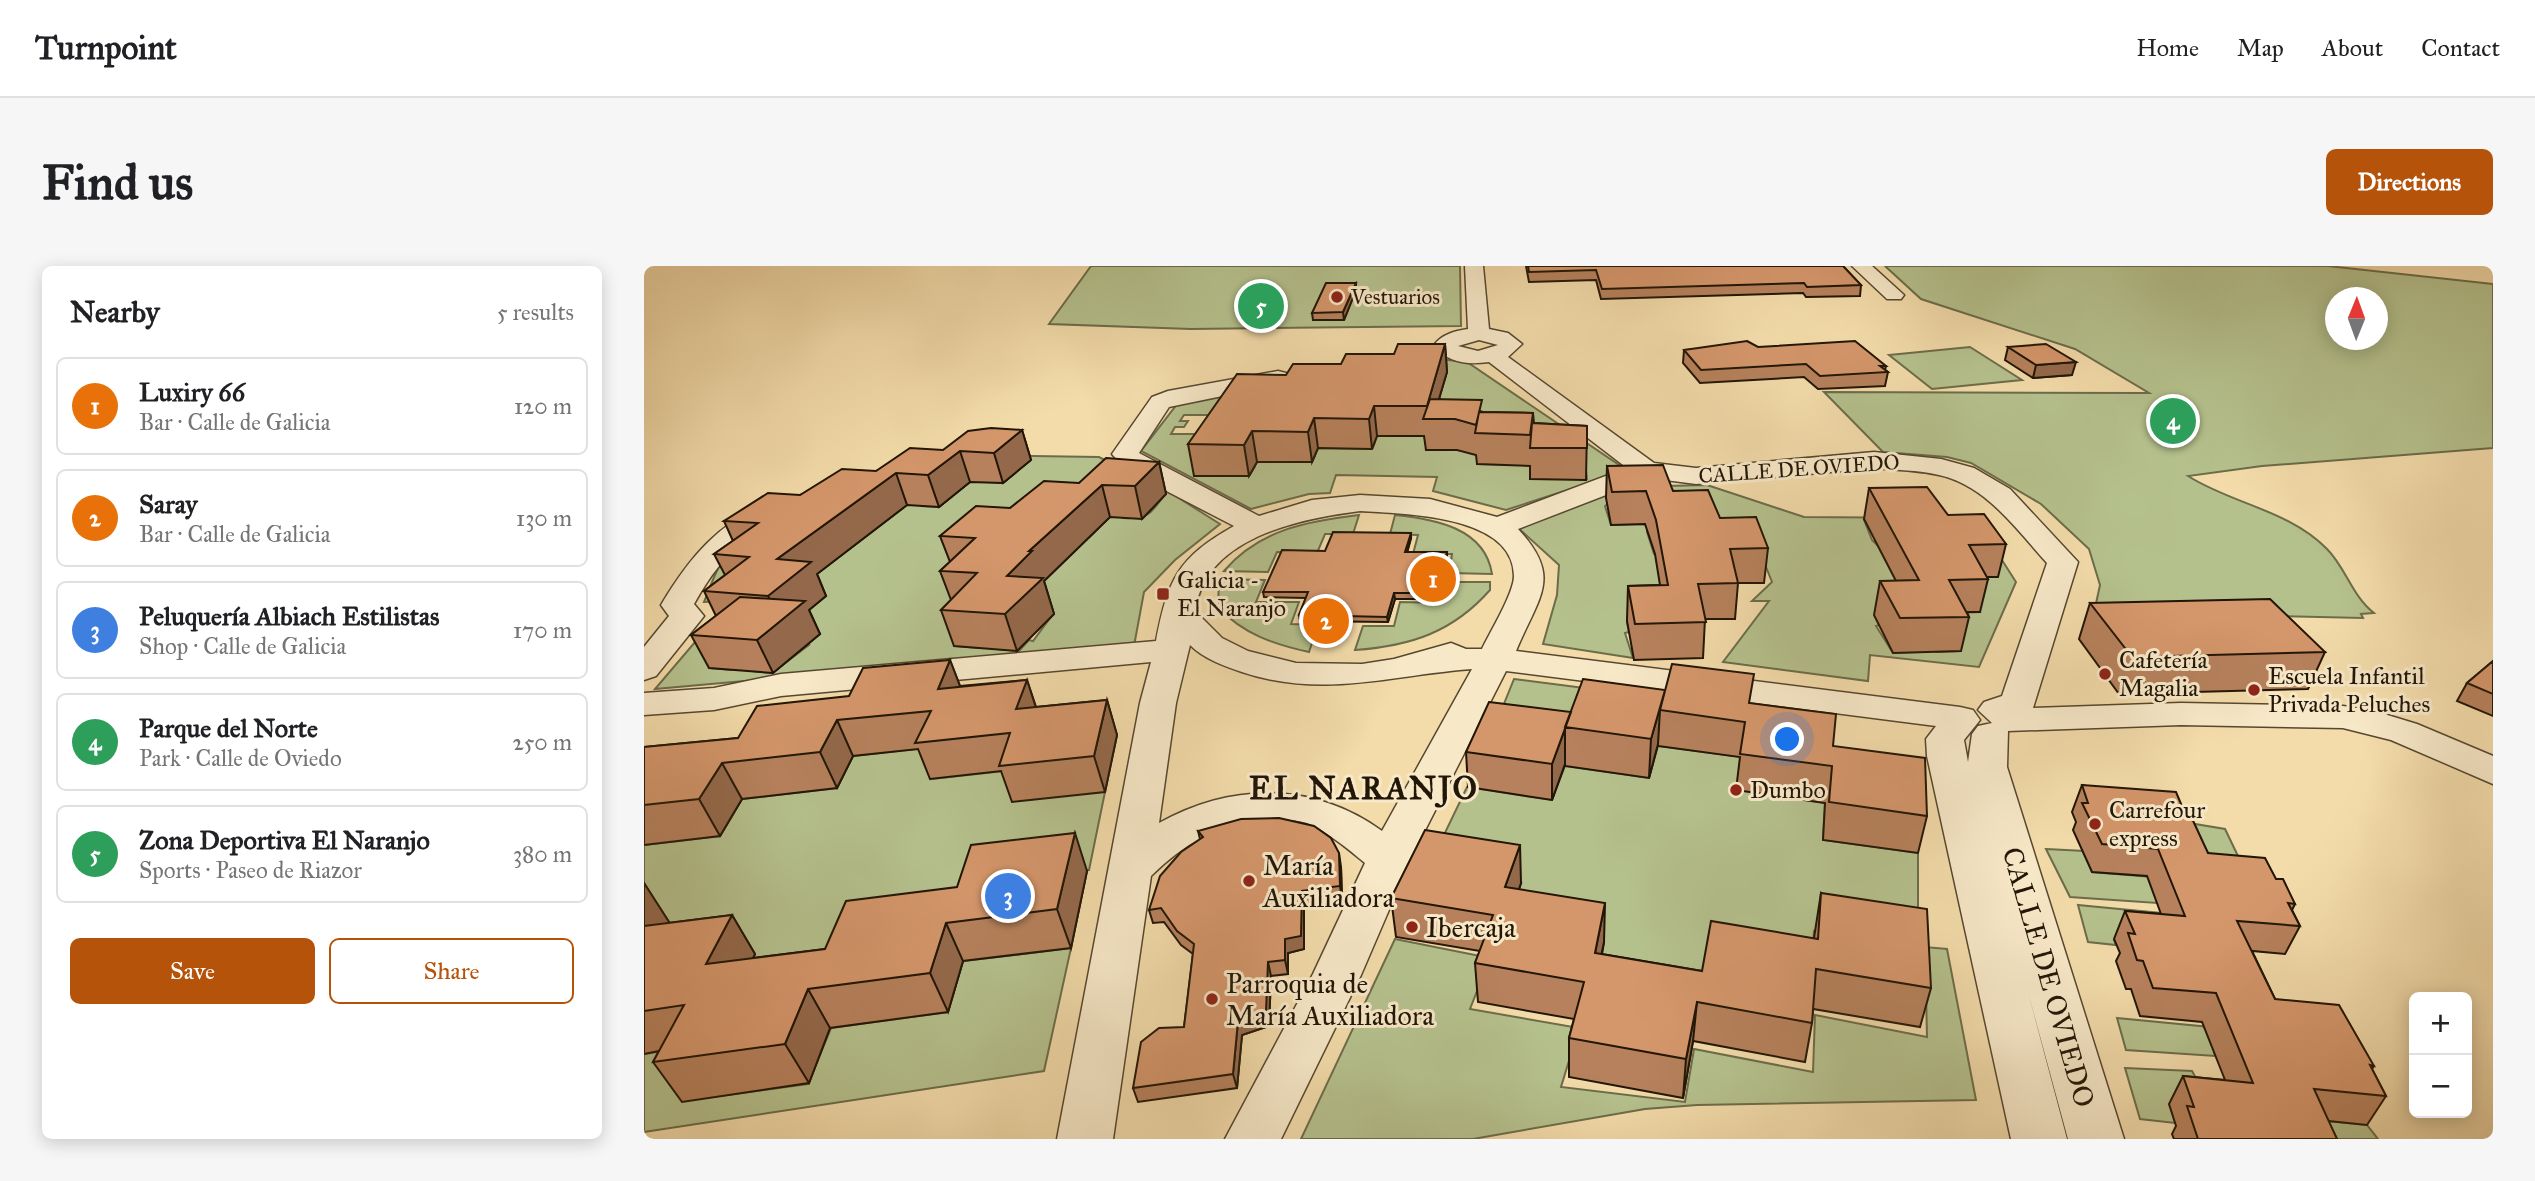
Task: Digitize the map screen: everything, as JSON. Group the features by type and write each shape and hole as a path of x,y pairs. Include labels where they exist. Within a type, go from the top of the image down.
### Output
{"street":[{"path":"1474,266 1479,334"},
{"path":"1861,266 1894,295"},
{"path":"1479,334 1509,341 1509,348 1494,355 1462,356 1436,351 1452,339 1479,334"},
{"name":"CALLE DE OVIEDO","path":"1494,355 1505,366 1647,470 1696,476 1874,460 1910,462 1964,474 1991,489 2048,543 2063,562 2018,703 1945,739 2039,1139"},
{"path":"1256,526 1135,464 1125,454 1160,402 1168,398 1296,375"},
{"path":"1495,528 1647,470"},
{"path":"1084,1139 1158,704 1176,632 1181,594 1197,567 1224,544 1256,526 1312,509 1383,502 1445,509 1483,520 1509,537 1528,561 1530,579 1494,659 1388,860 1338,975 1253,1139"},
{"path":"644,668 687,616 677,605 701,563 718,544 765,516 796,503"},
{"path":"1430,662 1496,631 1517,611"},
{"path":"644,704 714,699 782,685 1176,632 1209,644 1249,664 1294,673 1349,675 1430,662 1494,659 1983,720 2181,714 2343,717 2371,721 2404,732 2493,772"},
{"name":"CALLE DE OVIEDO","path":"1983,720 1987,768 2096,1139"},
{"path":"1132,869 1177,831 1232,811 1274,807 1321,813 1366,840 1388,860"}],"green space":[{"path":"1091,266 1460,266 1461,326 1191,329 1049,324"},
{"path":"1885,266 2328,266 2493,284 2493,448 2262,466 2188,476 2223,494 2278,516 2312,536 2334,557 2360,598 2374,613 2361,614 2363,618 2278,616 2092,622 2100,585 2089,549 2041,504 1971,463 1947,457 1883,452 1824,392 2149,393 2075,349 1921,299"},
{"path":"1970,347 2022,380 1932,389 1889,355"},
{"path":"1438,359 1467,362 1622,467 1620,473 1506,510 1433,491 1437,477 1336,475 1330,493 1309,494 1251,509 1141,451 1178,403","holes":["1400,371 1446,372 1445,377 1436,377 1435,382 1443,382 1442,388 1386,388 1384,392 1392,393 1390,399 1333,398 1330,404 1339,404 1336,410 1278,410 1275,415 1284,416 1280,422 1220,421 1217,427 1226,428 1222,434 1171,434 1175,427 1184,427 1188,421 1180,421 1184,415 1243,415 1246,410 1238,409 1242,403 1299,403 1301,398 1294,398 1297,392 1353,392 1355,387 1347,387 1350,382 1405,382 1406,377 1398,377","1384,416 1434,416 1433,423 1424,423 1422,429 1483,430 1482,437 1472,437 1471,442 1534,443 1533,450 1523,450 1522,457 1586,457 1586,465 1576,465 1576,471 1586,471 1587,479 1530,479 1531,471 1541,471 1541,465 1477,464 1478,456 1488,456 1489,450 1426,449 1428,442 1437,442 1439,436 1367,436 1365,441 1375,442 1372,449 1309,448 1306,454 1315,455 1312,462 1247,462 1244,468 1254,468 1249,476 1195,475 1199,468 1209,468 1213,461 1204,461 1209,453 1271,454 1275,448 1266,447 1270,440 1332,441 1334,435 1325,435 1328,428 1389,428 1391,423 1382,423"]},
{"path":"977,455 1099,457 1174,495 1220,524 1175,560 1144,592 1134,646 655,689 730,601 704,602 726,555 751,533 805,506 950,459","holes":["983,457 999,458 995,462 1009,463 1014,459 1030,460 1003,483 986,482 991,478 976,477 939,507 922,506 926,501 912,500 870,531 852,530 857,525 842,524 787,564 804,565 811,559 830,561 780,599 797,600 805,594 825,596 772,638 790,639 799,632 819,634 807,644 809,645 772,673 751,671 759,664 741,663 731,670 710,668 768,622 751,621 743,627 722,625 776,585 760,584 751,590 732,588 783,551 741,554 760,538 782,527 800,526 794,532 815,528 838,511 857,503 871,502 866,507 881,508 921,478 937,479 933,484 947,485","1114,490 1132,491 1128,496 1143,497 1148,492 1166,493 1146,515 1123,518 1127,513 1112,512 1086,540 1060,544 1064,539 1049,538 1024,565 1005,580 1021,581 1027,575 1047,577 1028,601 1008,618 1025,619 1032,612 1053,614 1033,641 1029,640 1019,651 996,649 1002,642 985,641 978,648 955,646 979,619 999,603 982,601 975,608 954,606 996,567 980,566 974,571 953,570 987,539 1006,541 1000,546 1017,548 1053,514 1071,515 1067,520 1083,521"]},
{"path":"1640,478 1605,506 1611,525 1648,524 1647,532 1654,554 1693,553 1627,622 1629,632 1625,633 1633,658 1543,644 1557,595 1559,565 1516,526"},
{"path":"1707,485 1804,517 1936,518 1993,546 2016,582 1979,667 1870,655 1868,681 1723,662 1769,601 1752,601 1772,582 1758,547 1742,532 1666,486","holes":["1901,518 1920,518 1942,552 1959,551 1956,546 1976,545 1994,567 1992,568 1997,577 1976,577 1971,571 1955,572 1976,601 1974,602 1980,612 1957,613 1953,606 1935,606 1957,639 1955,640 1960,651 1936,652 1932,644 1914,645 1917,652 1893,653 1876,626 1880,625 1875,615 1897,614 1901,621 1919,620 1907,604 1897,579 1919,579 1922,585 1940,584 1920,556 1923,555 1914,542 1898,542 1900,548 1880,548 1872,540 1864,520 1884,519 1887,524 1903,523"]},
{"path":"1359,515 1353,534 1325,534 1317,553 1277,552 1268,572 1224,571 1238,557 1268,537 1303,525"},
{"path":"1395,515 1441,523 1469,536 1480,546 1492,574 1449,573 1452,554 1413,554 1418,535 1390,534"},
{"path":"1219,579 1265,580 1256,602 1299,602 1291,624 1318,625 1309,652 1259,637 1228,616 1218,607"},
{"path":"1448,582 1490,582 1490,590 1461,617 1430,634 1395,645 1355,650 1363,626 1394,626 1400,602 1443,603"},
{"path":"1514,679 1670,699 1491,736"},
{"path":"943,746 931,779 1022,769 1105,792 1089,870 986,883 846,988 644,925 644,845 720,836 742,799 837,788 853,756"},
{"path":"1658,746 1742,757 1737,790 1825,803 1823,840 1918,853 1918,948 1814,931 1811,977 1702,989 1597,969 1513,908 1521,883 1428,868 1467,787 1552,800 1565,766 1649,778"},
{"path":"2165,819 2225,829 2250,881 2198,879"},
{"path":"2046,849 2085,851 2092,872 2152,877 2157,903 2070,897"},
{"path":"2078,905 2161,913 2164,921 2114,940 2116,945 2088,942"},
{"path":"1395,939 1490,958 1470,1009 1579,1028 1561,1087 1685,1102 1694,1049 1813,1072 1815,1015 1927,1037 1925,947 1947,949 1976,1100 1697,1105 1645,1109 1473,1139 1301,1139"},
{"path":"1071,948 1044,1071 644,1132 644,1054 710,1044 683,1101 808,1084 831,1028 948,1012 963,961"},
{"path":"2117,1018 2210,1027 2215,1056 2126,1050"},
{"path":"2125,1068 2192,1071 2196,1078 2175,1123 2140,1119"},
{"path":"2318,1120 2367,1125 2378,1139 2300,1139"}],"building":[{"path":"1528,266 1843,266 1861,285 1807,287 1804,283 1602,289 1596,270 1529,272"},
{"path":"1326,283 1356,283 1343,312 1312,313"},
{"path":"1747,341 1758,347 1855,341 1886,366 1880,366 1888,372 1820,376 1806,364 1701,370 1684,350"},
{"path":"1398,344 1445,344 1427,406 1374,406 1369,419 1314,418 1308,432 1252,431 1244,445 1188,444 1237,374 1286,375 1293,364 1341,364 1346,354 1394,354"},
{"path":"2046,344 2076,362 2036,365 2008,347"},
{"path":"1430,399 1482,400 1476,425 1455,419 1423,419"},
{"path":"1479,412 1533,413 1530,435 1475,433"},
{"path":"1532,423 1587,426 1587,448 1530,448"},
{"path":"991,428 1022,430 994,453 960,451 928,475 896,473 777,559 811,562 768,596 704,591 749,557 714,554 758,523 724,521 768,493 800,495 842,469 876,471 910,448 943,450 968,431"},
{"path":"1106,458 1159,462 1135,486 1102,485 1029,551 1032,551 1007,576 1043,578 1005,614 941,610 977,573 940,571 975,538 940,536 976,506 1010,508 1044,481 1079,483"},
{"path":"1663,465 1673,491 1708,490 1720,518 1756,517 1768,548 1730,549 1738,583 1698,584 1706,622 1635,624 1628,586 1668,585 1656,520 1646,491 1612,492 1607,466"},
{"path":"1927,487 1948,515 1984,514 2006,544 1969,545 1988,579 1949,580 1969,617 1900,618 1880,581 1919,580 1869,488"},
{"path":"1333,532 1411,533 1405,552 1447,552 1437,593 1394,593 1387,617 1299,615 1308,592 1263,592 1282,550 1325,551"},
{"path":"740,597 805,601 757,640 691,635"},
{"path":"2270,599 2325,652 2132,657 2090,603"},
{"path":"950,660 938,689 1027,680 1016,709 1107,700 1094,756 999,766 1010,733 915,743 931,711 837,720 820,752 722,763 699,799 644,805 644,747 738,738 757,706 849,696 863,668"},
{"path":"2493,661 2493,694 2467,683"},
{"path":"1672,664 1754,674 1749,703 1836,714 1833,746 1925,758 1927,816 1829,802 1832,766 1740,754 1745,722 1660,710"},
{"path":"1583,679 1665,690 1651,739 1565,727"},
{"path":"1489,702 1571,712 1552,764 1466,752"},
{"path":"2082,785 2176,792 2184,811 2189,812 2208,853 2265,858 2276,879 2283,879 2295,904 2288,903 2300,926 2237,921 2275,999 2339,1005 2374,1066 2370,1065 2386,1096 2314,1089 2337,1139 2198,1139 2187,1106 2194,1107 2183,1076 2253,1083 2216,993 2153,988 2143,961 2137,960 2128,933 2135,934 2125,911 2185,916 2158,849 2102,844 2082,803 2088,803"},
{"name":"Parroquia de María Auxiliadora","path":"1279,818 1314,826 1331,838 1339,853 1340,886 1302,891 1301,936 1285,939 1285,960 1268,962 1266,1012 1238,1021 1233,1074 1133,1088 1141,1042 1159,1028 1184,1027 1194,944 1177,931 1161,908 1149,910 1160,876 1181,852 1203,837 1198,831 1241,819"},
{"path":"1425,830 1520,845 1505,887 1605,903 1595,953 1702,971 1711,921 1818,939 1821,893 1927,909 1931,988 1816,969 1812,1023 1697,1002 1686,1059 1569,1038 1584,982 1475,963 1493,915 1391,898"},
{"path":"1075,833 1057,909 946,923 930,973 808,989 785,1044 653,1062 684,1005 644,1011 644,926 732,915 706,964 825,949 846,901 957,887 971,845"}],"place":[{"name":"Vestuarios","path":"1337,297"},
{"name":"Zona Deportiva El Naranjo","path":"1261,306"},
{"name":"Parque del Norte","path":"2173,421"},
{"name":"Luxiry 66","path":"1433,579"},
{"name":"Galicia - El Naranjo","path":"1163,594"},
{"name":"Saray","path":"1326,621"},
{"name":"Cafetería Magalia","path":"2105,674"},
{"name":"Escuela Infantil Privada Peluches","path":"2254,690"},
{"name":"Dumbo","path":"1736,790"},
{"name":"Carrefour express","path":"2095,824"},
{"name":"María Auxiliadora","path":"1249,881"},
{"name":"Peluquería Albiach Estilistas","path":"1008,896"},
{"name":"Ibercaja","path":"1412,927"},
{"name":"Parroquia de María Auxiliadora","path":"1212,999"}],"district":[{"name":"EL NARANJO","path":"1364,788"}]}
